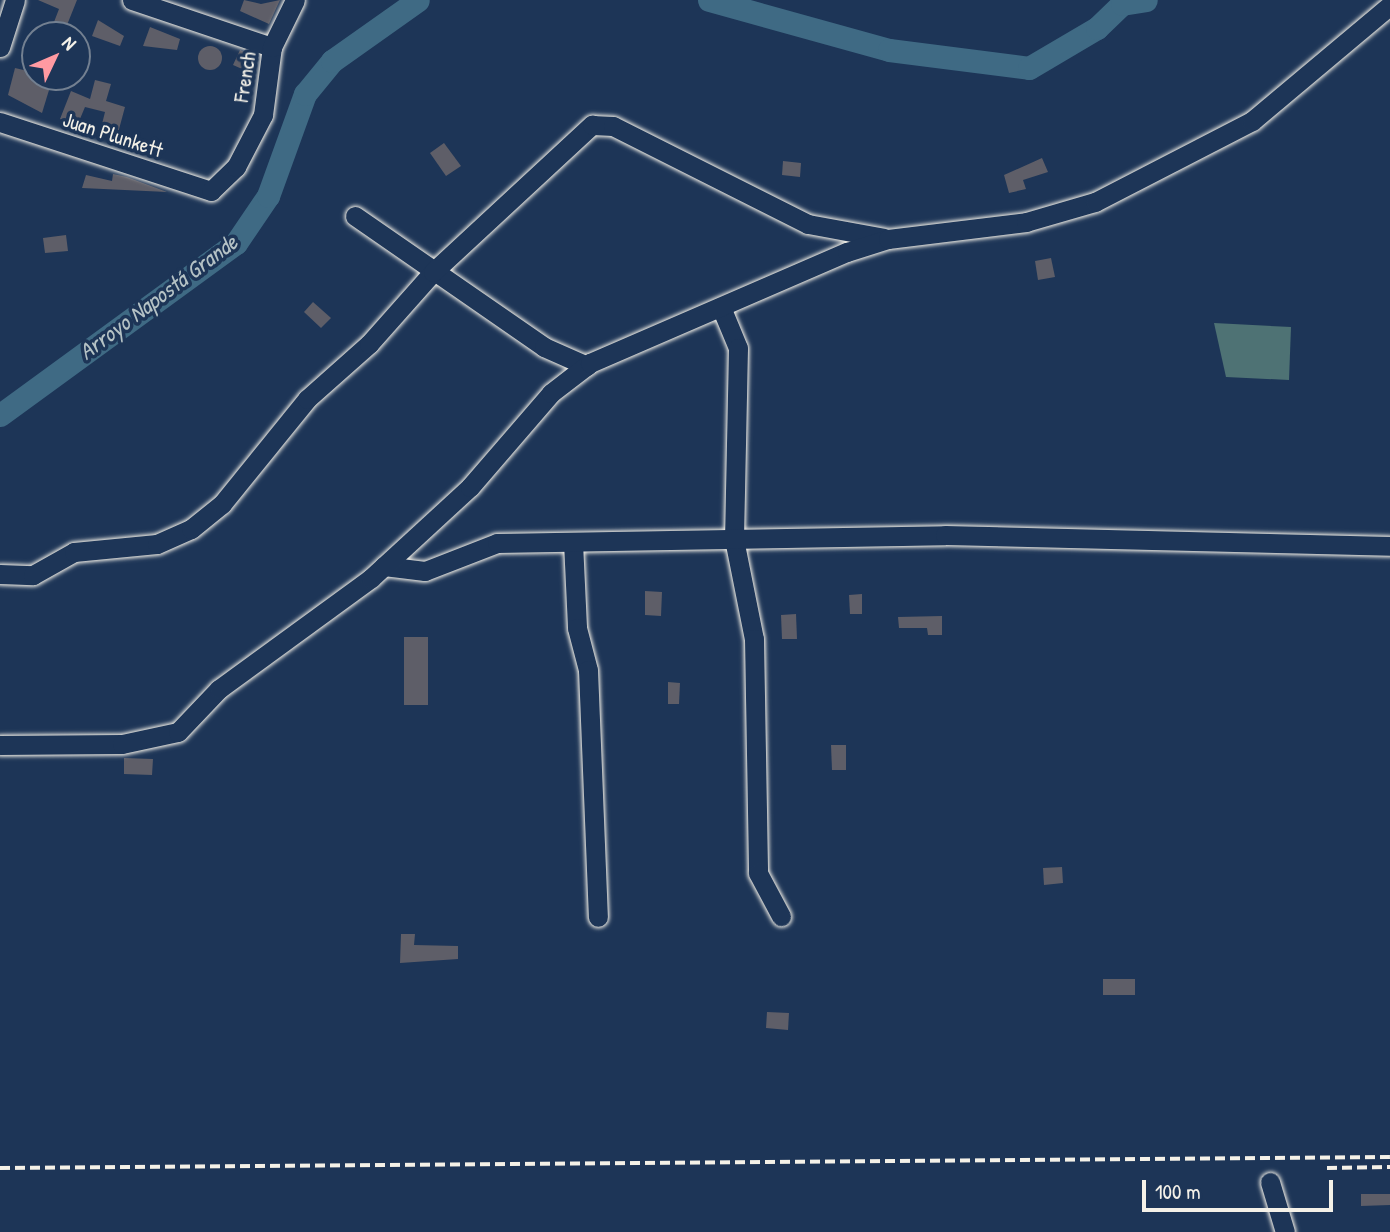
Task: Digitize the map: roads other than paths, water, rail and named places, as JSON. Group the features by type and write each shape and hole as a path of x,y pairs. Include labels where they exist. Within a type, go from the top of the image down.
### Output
{"street":[{"path":"0,47 15,0"},
{"path":"132,0 272,47"},
{"name":"French","path":"211,191 236,167 263,116 272,47 295,0"},
{"path":"0,745 122,744 178,732 219,689 384,566 470,487 551,393 587,366 721,307 888,239 1027,222 1105,197 1252,121 1390,5"},
{"name":"Juan Plunkett","path":"0,122 211,191"},
{"path":"0,574 33,575 74,552 157,544 191,529 222,504 307,399 369,344 433,272 592,125 613,126 808,224 888,239"},
{"path":"355,216 544,347 587,366"},
{"path":"721,307 738,348 734,539 754,639 758,873 781,916"},
{"path":"384,566 425,571 497,543 945,535 1390,546"},
{"path":"573,542 577,628 588,670 598,917"},
{"path":"1270,1182 1285,1232"}],"waterway":[{"name":"Arroyo Napostá Grande","path":"0,415 236,243 268,196 305,94 332,61 418,0"},
{"name":"Arroyo Napostá Grande","path":"709,0 889,50 1029,68 1097,28 1122,4 1146,0"}],"railway":[{"path":"0,1168 1390,1157"},
{"path":"1327,1168 1390,1167"}]}
